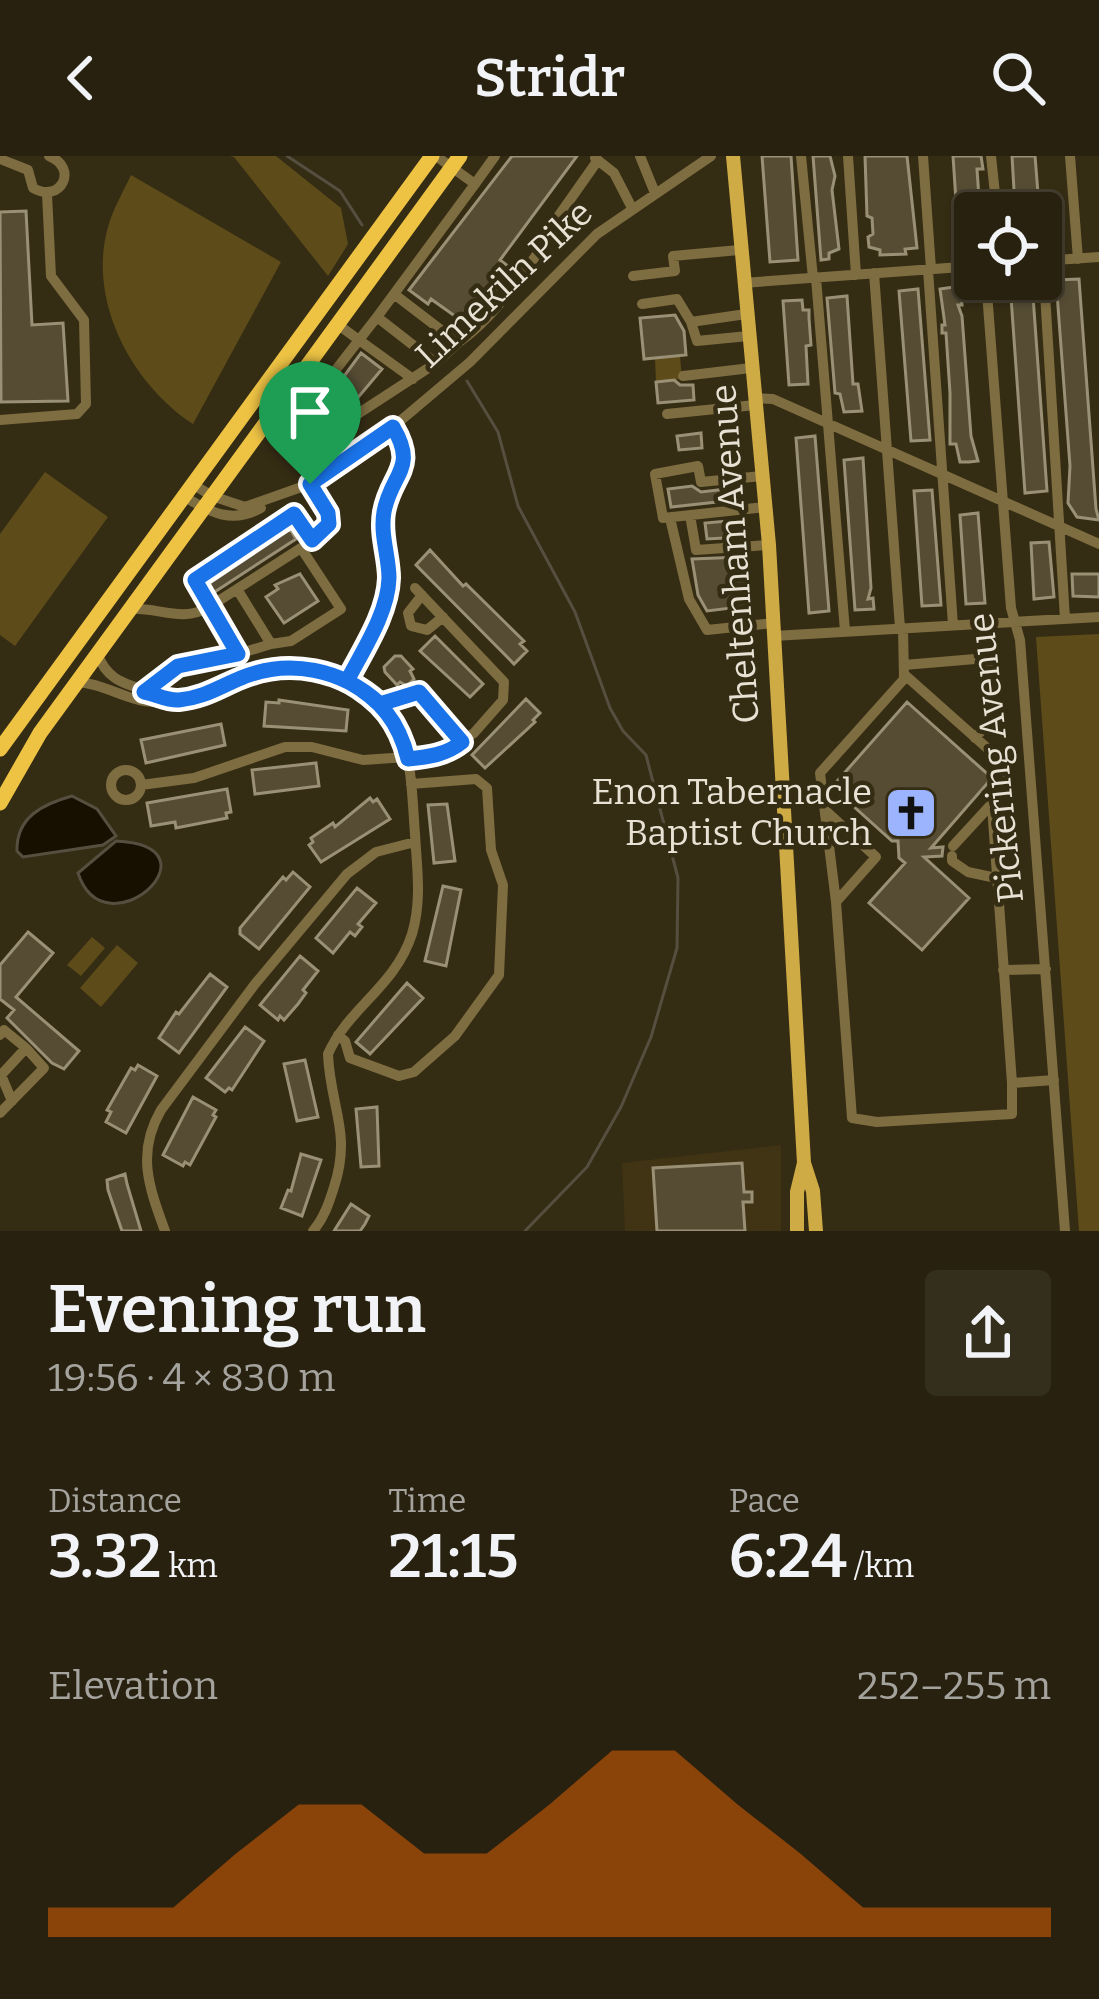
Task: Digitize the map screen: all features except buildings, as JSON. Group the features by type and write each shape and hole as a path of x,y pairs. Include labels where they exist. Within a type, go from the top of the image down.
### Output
{"highway":[{"path":"0,748 434,156"},
{"path":"0,803 76,682 456,162"}],"main road":[{"name":"Cheltenham Avenue","path":"733,156 769,544 804,1163 813,1191 815,1231"},
{"name":"Cheltenham Avenue","path":"797,1231 797,1192 804,1163"}],"street":[{"path":"46,156 63,164 66,176 61,188 46,194 33,188 28,170 34,160 46,156"},
{"path":"434,156 456,162 475,184"},
{"path":"495,156 320,396 282,439 288,449 300,454 318,446 478,329 546,242 548,231 600,159 614,173 632,208"},
{"path":"638,156 655,193"},
{"name":"Limekiln Pike","path":"190,491 207,502 245,507 310,484 393,427 470,362 597,234 711,156"},
{"path":"801,156 844,631"},
{"path":"848,156 856,275"},
{"path":"923,156 953,625"},
{"path":"991,156 995,192"},
{"path":"1070,156 1078,259"},
{"path":"0,159 28,170"},
{"path":"0,419 77,415 86,404 84,320 51,276 46,194"},
{"path":"632,276 675,271 673,256 740,250"},
{"path":"1062,260 1099,260"},
{"path":"743,283 954,268"},
{"path":"874,273 904,670 1005,764 1010,784 953,851 952,861 968,872 996,878"},
{"path":"394,294 458,343"},
{"path":"642,304 677,299 692,322 697,341 748,336"},
{"name":"Pickering Avenue","path":"988,300 1064,1231"},
{"path":"1045,300 1064,619"},
{"path":"692,322 746,314"},
{"path":"376,317 436,363"},
{"path":"337,324 413,379"},
{"path":"683,376 751,368"},
{"path":"301,374 340,420 320,437 318,446"},
{"path":"320,396 350,419"},
{"path":"667,414 773,399 1099,544"},
{"path":"347,681 381,613 389,579 384,511 405,465 404,445 393,427"},
{"path":"762,476 700,482 698,466 655,474 663,518 765,507"},
{"path":"129,609 150,608 184,617 209,607 306,544 329,524 328,513 310,484"},
{"path":"144,692 178,666 238,654 291,640 341,609 294,514 195,580 238,654"},
{"path":"690,515 696,550 769,544"},
{"path":"670,518 689,598 706,630 844,631 1099,617"},
{"path":"237,590 271,644"},
{"path":"141,785 194,778 285,747 312,747 363,760 408,759 437,755 462,742 502,700 504,682 443,616 419,591 408,614 411,626 427,631 443,616"},
{"path":"98,653 102,667 116,680 167,700"},
{"path":"975,738 993,718 987,658 904,670 820,773 836,902 853,1118 877,1122 1012,1114 992,806"},
{"path":"76,682 92,682 137,699 167,700 211,694 270,669 303,668 347,681 380,704 401,731 411,784 418,905 403,957 389,981 338,1035 328,1054 344,1139 343,1160 313,1231"},
{"path":"380,704 419,692 462,742"},
{"path":"338,1035 350,1058 399,1076 414,1072 455,1036 499,975 503,885 491,850 487,788 476,779 411,784"},
{"path":"827,812 876,857 836,902"},
{"path":"166,1231 148,1188 146,1165 148,1143 161,1109 255,984 347,874 376,852 415,842"},
{"path":"1003,970 1046,969"},
{"path":"0,1035 4,1030 44,1068 0,1113"},
{"path":"12,1101 1,1074 26,1048"},
{"path":"1012,1083 1054,1080"}],"shaded area":[{"path":"230,156 276,156 341,208 348,244 328,276 234,157"},
{"path":"131,175 281,262 193,424 151,387 134,364 110,311 103,255 110,220"},
{"path":"680,356 682,379 656,382 655,359"},
{"path":"45,472 108,517 15,646 0,635 0,534"},
{"path":"1099,634 1099,1231 1079,1231 1036,637"},
{"path":"72,796 97,809 116,836 103,845 23,857 17,851 18,839 26,821 51,803"},
{"path":"116,841 147,847 160,860 159,875 148,890 131,900 111,903 92,895 78,873"},
{"path":"92,937 105,948 81,976 67,965"},
{"path":"117,945 138,963 101,1007 80,988"},
{"path":"781,1145 781,1231 625,1231 622,1163"}],"waterway":[{"path":"287,156 340,191 362,225"},
{"path":"467,381 498,432 518,506 575,612 610,708 623,731 646,755 678,878 677,948 651,1037 621,1107 587,1167 525,1231"}],"place":[{"name":"Enon Tabernacle Baptist Church","path":"911,813"}],"route":[{"path":"310,484 328,513 324,531 312,540 294,514 195,580 238,654 178,666 144,692 179,700 211,694 270,669 303,668 335,675 347,681 367,692 380,704 419,692 462,742 458,746 408,759 401,731 386,710 347,681 381,613 389,579 384,511 405,465 404,445 393,427 310,484"}]}
